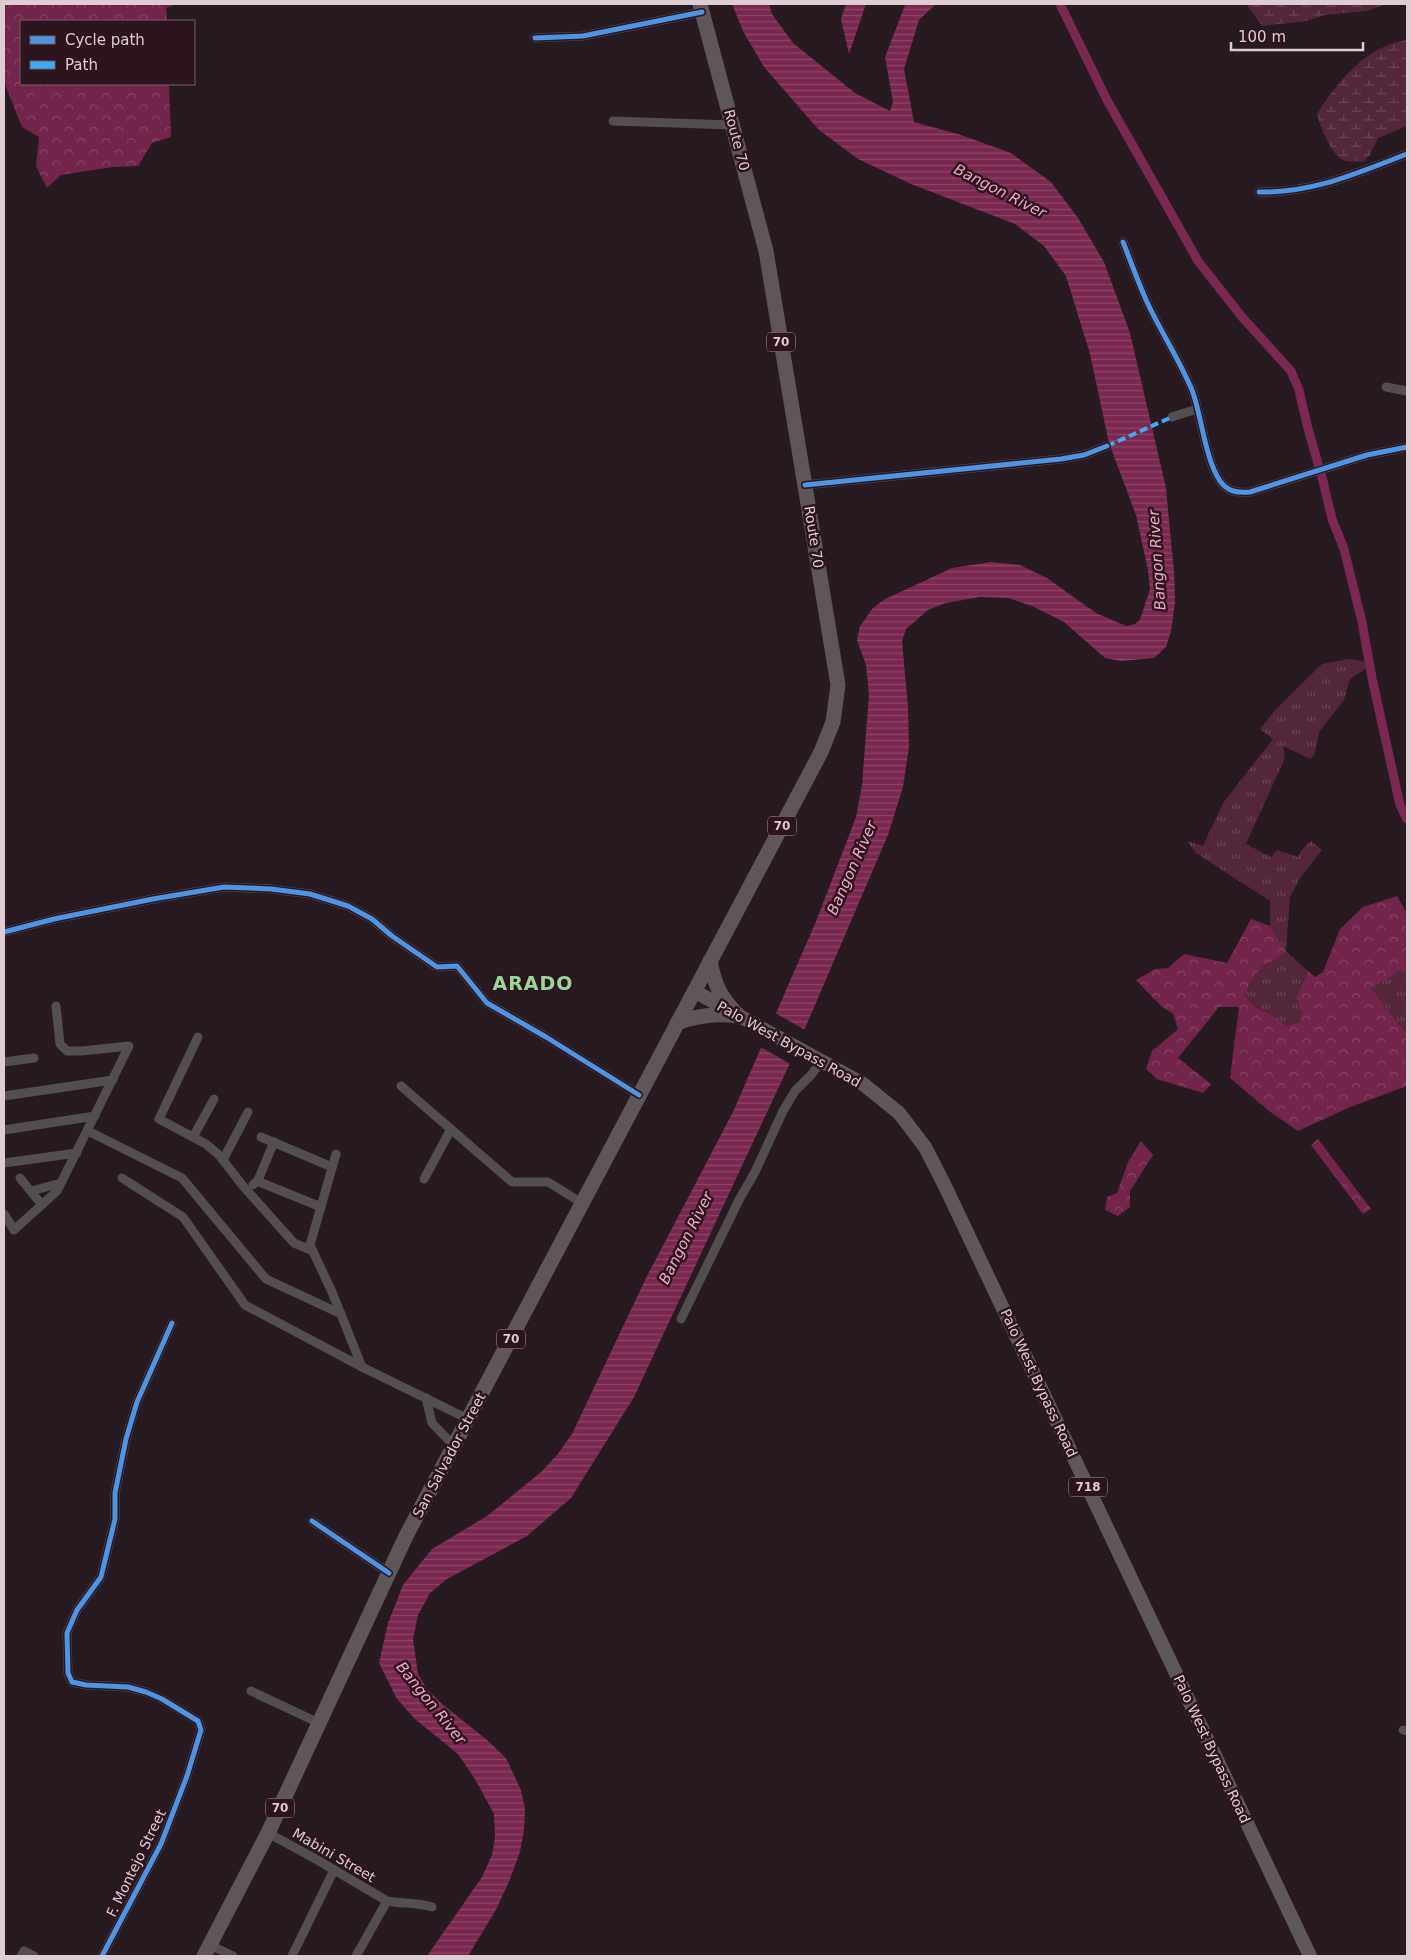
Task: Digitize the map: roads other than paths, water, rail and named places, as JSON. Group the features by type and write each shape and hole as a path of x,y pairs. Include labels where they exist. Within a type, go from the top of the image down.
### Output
{"highway":[{"name":"Route 70","path":"701,8 766,251 838,685 833,722 821,752 710,961"},
{"name":"San Salvador Street","path":"207,1950 268,1833 406,1536 710,961"},
{"path":"710,961 717,989 724,1001 746,1019"},
{"path":"677,1023 691,1018 720,1013 746,1019"}],"main road":[{"name":"Palo West Bypass Road","path":"694,992 863,1084 899,1113 925,1147 1310,1956"}],"street":[{"path":"534,38 583,36 701,8"},
{"path":"613,120 732,125"},
{"path":"1259,192 1303,190 1319,186 1407,154"},
{"path":"1122,242 1147,302 1183,370 1219,479 1230,490 1234,492 1250,492 1367,455 1407,447"},
{"path":"1386,387 1407,391"},
{"path":"1172,417 1197,409"},
{"path":"806,485 1061,459 1084,455 1107,446"},
{"path":"4,932 54,919 224,887 271,889 310,894 348,906 372,919 392,936 437,967 458,966 487,1004 546,1037 639,1095"},
{"path":"4,1214 14,1230 57,1191 129,1046 68,1051 60,1044 56,1006"},
{"path":"198,1038 159,1119 206,1144 294,1243 313,1251"},
{"path":"4,1062 34,1058"},
{"path":"681,1319 783,1111 795,1091 811,1076 819,1060"},
{"path":"4,1096 112,1080"},
{"path":"401,1086 512,1182 548,1182 582,1203"},
{"path":"193,1137 214,1099"},
{"path":"222,1160 248,1112"},
{"path":"4,1130 95,1116"},
{"path":"424,1179 451,1129"},
{"path":"88,1131 182,1178 266,1279 340,1314"},
{"path":"261,1137 332,1167"},
{"path":"248,1191 257,1181 274,1142"},
{"path":"4,1162 76,1153"},
{"path":"336,1154 310,1245 362,1367"},
{"path":"20,1178 42,1205"},
{"path":"122,1178 183,1217 245,1305 362,1367 468,1419"},
{"path":"257,1181 321,1207"},
{"path":"31,1191 61,1183"},
{"name":"F. Montejo Street","path":"102,1956 161,1844 187,1776 201,1730 198,1721 162,1699 146,1692 128,1687 86,1685 72,1682 68,1673 66,1649 67,1633 77,1610 102,1577 115,1519 115,1494 126,1439 137,1402 172,1323"},
{"path":"426,1398 432,1423 454,1446"},
{"path":"312,1521 389,1573"},
{"path":"251,1691 319,1723"},
{"name":"Mabini Street","path":"268,1833 387,1901"},
{"path":"292,1956 334,1870"},
{"path":"356,1956 387,1901 396,1903 420,1902 432,1906"},
{"path":"207,1950 233,1956"},
{"path":"22,1954 34,1956"}],"water":[{"name":"Bangon River","path":"732,4 769,4 772,14 793,43 855,93 890,111 893,102 885,57 905,5 936,4 919,20 904,69 914,122 961,135 1011,153 1051,182 1078,218 1104,262 1130,333 1166,488 1174,572 1175,602 1171,631 1166,647 1154,658 1121,661 1105,658 1064,622 1032,606 1008,598 980,597 946,603 928,610 906,629 902,641 908,707 909,747 903,787 888,835 791,1061 634,1397 571,1498 527,1536 447,1579 430,1593 418,1615 413,1639 418,1674 427,1689 441,1703 506,1758 521,1790 525,1809 520,1852 510,1879 497,1908 468,1956 427,1956 482,1877 492,1855 495,1836 494,1814 475,1779 458,1754 415,1719 397,1699 379,1663 388,1623 403,1585 432,1549 487,1516 541,1472 557,1455 572,1434 646,1278 733,1112 817,919 856,817 862,785 869,695 866,665 857,640 860,626 873,608 885,599 952,568 991,562 1020,565 1047,578 1096,613 1126,626 1135,624 1140,620 1150,589 1148,570 1136,515 1109,443 1090,354 1066,276 1044,246 1015,224 911,184 858,159 819,130 764,67 743,31"},
{"path":"846,4 866,4 849,54 841,19"}],"waterway":[{"path":"1060,4 1107,100 1198,261 1242,317 1291,371 1299,390 1332,519 1344,549 1362,622 1372,678 1400,805 1407,819"}],"district":[{"name":"ARADO","path":"533,983"}]}
